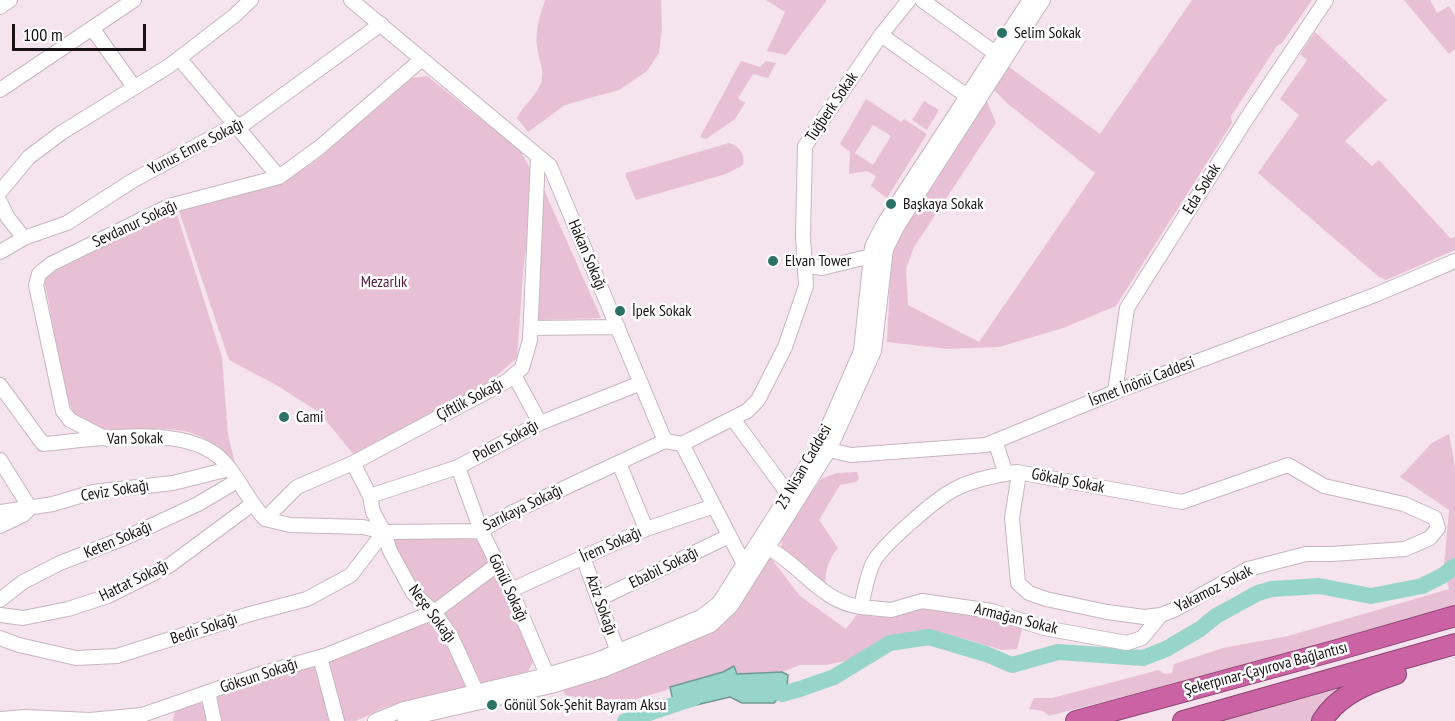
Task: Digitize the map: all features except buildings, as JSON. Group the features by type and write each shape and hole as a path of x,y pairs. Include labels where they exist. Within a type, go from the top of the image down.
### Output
{"highway":[{"name":"Şekerpınar-Çayırova Bağlantısı","path":"1076,721 1455,616"},
{"name":"Şekerpınar-Çayırova Bağlantısı","path":"1183,721 1455,644"},
{"path":"1322,721 1346,696 1366,684 1455,655"}],"street":[{"path":"0,7 10,0"},
{"path":"0,90 134,0"},
{"path":"0,192 29,157 61,133 179,58 251,0"},
{"name":"Hakan Sokağı","path":"351,0 550,166 665,441"},
{"name":"Tuğberk Sokak","path":"806,266 803,235 805,146 881,35 909,0"},
{"path":"922,0 995,53"},
{"name":"Eda Sokak","path":"1115,392 1127,308 1245,121 1326,0"},
{"name":"23 Nisan Caddesi","path":"375,721 404,709 551,686 603,670 711,625 731,606 789,495 825,446 861,351 872,247 883,225 995,53 1031,3"},
{"name":"23 Nisan Caddesi","path":"405,721 597,660 701,617 719,603 768,548 825,446 873,351 886,249 1031,3"},
{"name":"Yunus Emre Sokağı","path":"0,252 24,238 67,223 140,176 235,125 244,123 381,24"},
{"path":"92,28 135,87"},
{"path":"881,35 967,96"},
{"path":"179,58 279,177"},
{"name":"Sevdanur Sokağı","path":"107,439 70,420 63,411 36,285 39,274 51,264 169,206 279,177 320,147 422,59"},
{"name":"Çiftlik Sokağı","path":"265,519 297,487 353,462 507,381 522,368 531,328 538,156"},
{"path":"0,202 8,218 24,238"},
{"path":"665,441 682,444 734,419 758,400 785,347 806,286 806,266 822,268 871,256"},
{"name":"İsmet İnönü Caddesi","path":"825,446 851,455 986,445 1115,392 1375,295 1455,261"},
{"path":"531,328 618,327"},
{"path":"514,375 540,423"},
{"name":"Polen Sokağı","path":"370,496 458,467 540,423 641,383"},
{"name":"Van Sokak","path":"0,385 43,444 145,436 188,440 205,446 224,461 251,504 265,519"},
{"path":"734,419 789,495"},
{"name":"Sarıkaya Sokağı","path":"265,519 290,525 363,527 384,532 481,531 511,513 665,441"},
{"path":"995,441 1012,473"},
{"path":"682,444 729,536 749,568"},
{"path":"0,460 30,508 23,515 0,526"},
{"name":"Neşe Sokağı","path":"353,462 370,496 373,512 384,532 390,551 413,593 434,612 451,636 477,697"},
{"path":"619,463 646,529"},
{"name":"Gökalp Sokak","path":"861,607 873,564 882,549 911,523 954,489 993,476 1012,473 1182,502 1288,465 1324,486 1404,504 1435,518"},
{"name":"Gönül Sokağı","path":"458,467 481,531 547,675"},
{"name":"Yakamoz Sokak","path":"1012,473 1018,480 1012,518 1018,584 1029,593 1046,599 1107,612 1144,616 1161,615 1176,609 1248,569 1306,554 1405,549 1430,538 1438,528 1435,518"},
{"name":"Ceviz Sokağı","path":"0,512 30,508 93,492 233,475"},
{"name":"Keten Sokağı","path":"0,600 23,582 60,563 127,537 198,504 233,475"},
{"name":"Hattat Sokağı","path":"0,615 23,618 68,609 108,596 170,565 251,504"},
{"name":"İrem Sokağı","path":"510,590 646,529 714,506"},
{"name":"Bedir Sokağı","path":"0,638 19,645 76,658 117,656 250,614 307,599 351,575 384,532"},
{"name":"Ebabil Sokağı","path":"599,599 729,536"},
{"path":"768,548 783,555 820,589 847,605 861,607"},
{"name":"Aziz Sokağı","path":"584,557 618,652"},
{"name":"Göksun Sokağı","path":"0,719 25,717 90,720 142,715 357,644 434,612 498,564"},
{"name":"Armağan Sokak","path":"861,607 891,610 922,601 992,611 1044,628 1127,643 1142,638 1161,615"},
{"path":"320,657 337,721"},
{"path":"208,693 213,721"},
{"path":"169,721 173,705"}],"green space":[{"path":"545,0 661,0 662,28 659,53 647,71 619,90 565,105 528,132 517,118 541,83 542,73 537,34"},
{"path":"766,0 827,0 786,55 767,51 785,12"},
{"path":"1192,0 1312,0 1282,43 1277,46 1231,116 1232,123 1116,306 1063,328 999,347 948,349 887,342 891,258 894,246 986,99 996,123 914,247 906,269 908,305 979,342 1095,173 1008,104 993,89 1008,66 1100,134"},
{"path":"1404,0 1430,0 1437,13 1449,6 1455,16 1455,49 1449,54"},
{"path":"1315,32 1387,100 1345,141 1372,166 1379,160 1450,238 1455,237 1455,250 1386,280 1379,277 1258,173 1299,115 1280,99 1307,60 1300,54"},
{"path":"741,61 760,67 766,61 776,63 768,78 753,74 738,98 745,103 735,119 706,139 700,137"},
{"name":"Mezarlık","path":"427,76 520,150 534,176 523,273 517,358 487,384 353,454 320,413 278,386 229,360 179,211 283,183 314,162 412,78"},
{"path":"866,99 901,122 904,119 927,134 887,198 871,186 876,176 867,171 849,174 850,152 840,144","holes":["873,125 891,136 873,165 855,153"]},
{"path":"924,101 939,110 927,130 912,120"},
{"path":"729,143 741,151 743,165 726,174 636,200 626,173"},
{"path":"542,185 601,318 540,320 534,316"},
{"path":"176,211 222,357 228,435 236,467 212,444 190,433 166,429 117,430 92,425 73,413 65,390 44,279 48,273 136,225"},
{"path":"1449,434 1455,467 1455,559 1444,565 1449,510 1400,477 1432,443"},
{"path":"857,472 859,478 856,482 840,485 819,520 838,548 828,565 825,585 781,549 782,536 821,479 837,473"},
{"path":"468,536 483,542 491,557 485,569 432,605 414,589 391,547 393,538"},
{"path":"767,553 800,596 846,629 862,608 920,605 989,613 1021,624 1017,649 1002,650 962,638 927,634 913,637 895,636 861,657 827,665 800,665 782,672 737,674 734,667 636,699 585,699 565,695 563,689 713,629"},
{"path":"1455,569 1455,605 1260,661 1049,716 1043,711 1029,709 1034,698 1052,698 1159,670 1164,674 1172,673 1174,664 1223,648 1288,636 1449,589 1445,575"},
{"path":"493,575 496,577 534,660 526,675 481,686 443,613"},
{"path":"431,618 437,619 469,686 386,707 356,721 342,721 327,661"},
{"path":"318,662 335,721 217,721 214,702 217,696"},
{"path":"1349,686 1314,721 1221,721"},
{"path":"201,703 207,721 173,721 175,710"}],"shaded area":[{"path":"734,666 737,674 782,672 788,675 787,688 774,703 742,703 730,697 675,710 670,687 723,672"}],"waterway":[{"path":"762,685 782,694 800,689 834,677 890,643 929,637 986,654 1012,665 1058,652 1143,658 1166,649 1200,629 1216,616 1258,593 1272,589 1319,586 1371,596 1422,586 1442,576 1455,566"},
{"path":"625,721 694,698"}],"place":[{"name":"Selim Sokak","path":"1002,33"},
{"name":"Başkaya Sokak","path":"891,204"},
{"name":"Elvan Tower","path":"773,261"},
{"name":"İpek Sokak","path":"620,311"},
{"name":"Cami","path":"284,417"},
{"name":"Gönül Sok-Şehit Bayram Aksu","path":"492,705"}]}
